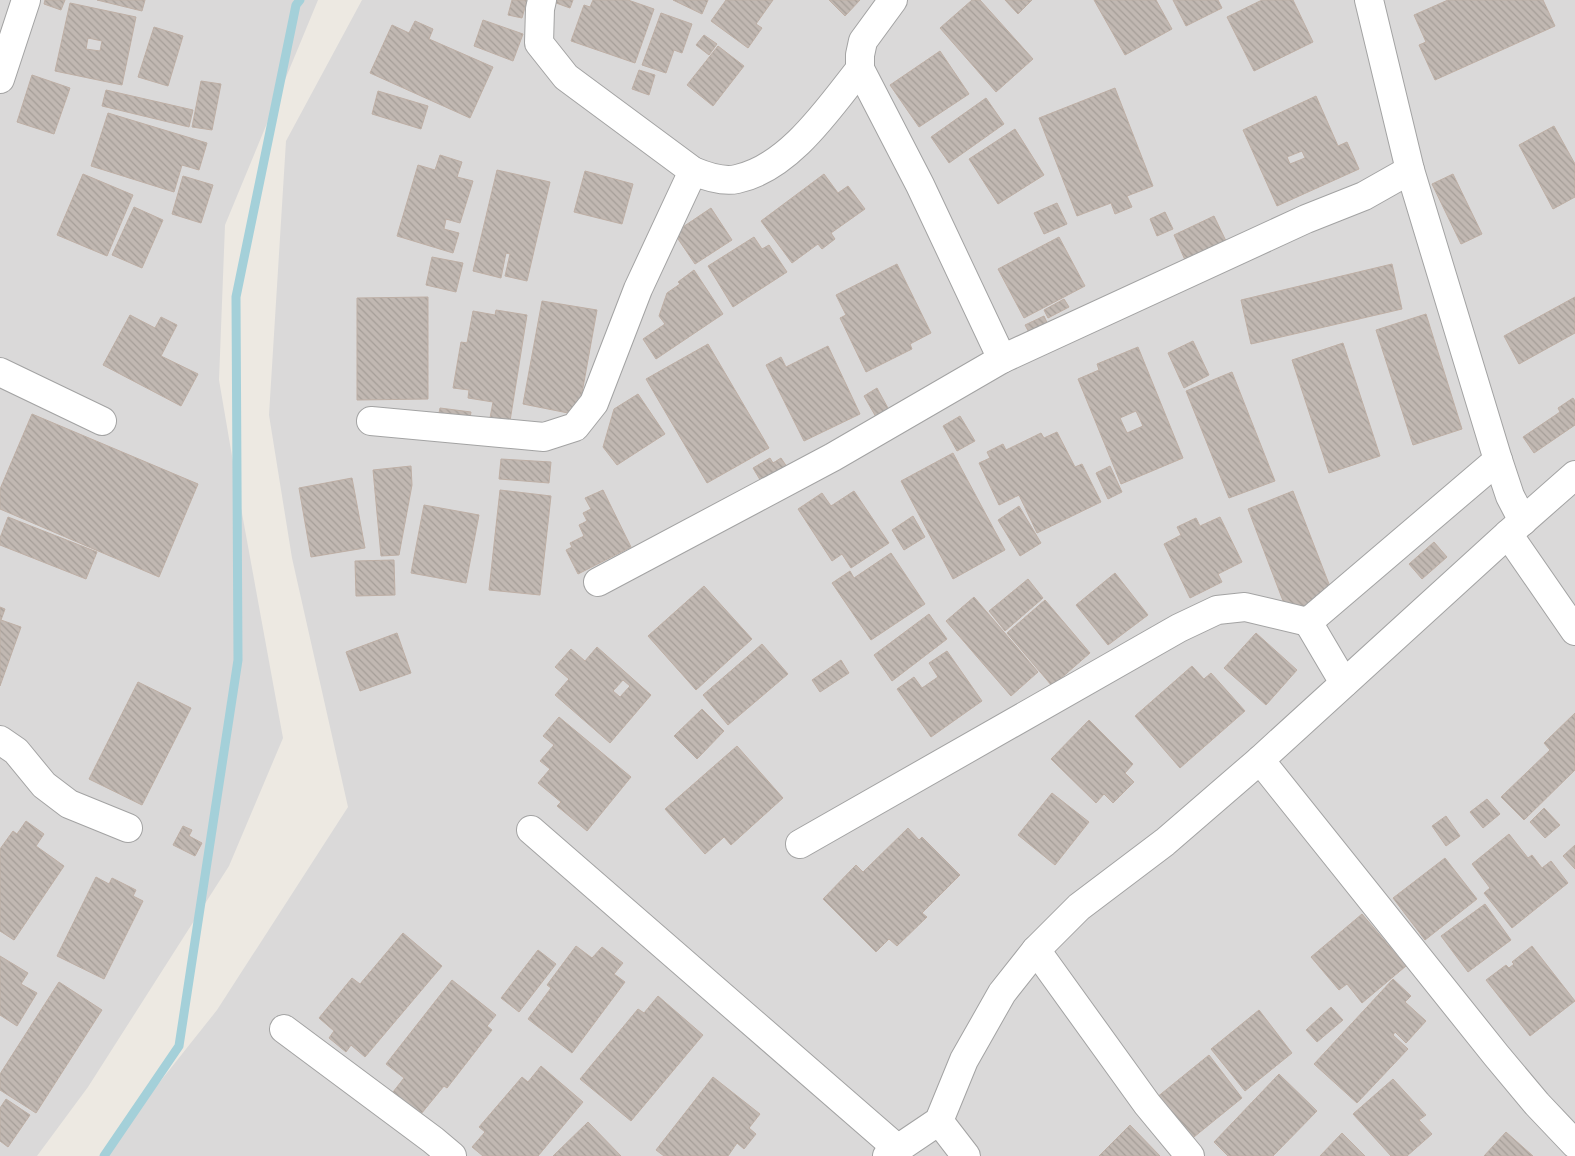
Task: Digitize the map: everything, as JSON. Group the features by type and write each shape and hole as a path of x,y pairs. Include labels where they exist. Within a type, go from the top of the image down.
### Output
{"street":[{"path":"0,79 26,0"},
{"path":"542,0 539,43 566,77 693,171 709,177 736,180 762,170 785,155 818,122 860,70"},
{"path":"893,0 863,41 860,54 860,70 920,185 1002,359"},
{"path":"1370,0 1410,170 1510,496 1515,528 1575,631"},
{"path":"598,582 833,457 1002,359 1306,219 1364,196 1410,170"},
{"path":"371,421 544,437 575,427 594,403 638,289 693,171"},
{"path":"0,372 102,421"},
{"path":"1308,622 1498,460"},
{"path":"531,830 893,1152 939,1121 964,1060 1002,993 1036,950 1079,907 1165,842 1260,760 1575,475"},
{"path":"800,844 1179,628 1217,610 1244,607 1308,622 1344,682"},
{"path":"0,740 16,751 44,785 69,804 128,828"},
{"path":"1260,760 1496,1055 1537,1104 1575,1144"},
{"path":"1036,950 1147,1104 1190,1156"},
{"path":"284,1029 452,1156"},
{"path":"939,1121 966,1156"}],"shaded area":[{"path":"0,0 318,0 225,225 219,380 283,738 229,866 88,1087 37,1156 0,1156"},
{"path":"362,0 1575,0 1575,1156 101,1156 217,1010 348,807 292,558 269,415 286,141"}],"building":[{"path":"45,0 65,0 61,10 44,4"},
{"path":"97,0 145,0 142,11"},
{"path":"512,0 527,0 522,18 508,15"},
{"path":"557,0 573,0 570,8 556,3"},
{"path":"593,0 628,0 654,9 635,63 571,41 584,5 590,7"},
{"path":"673,0 708,0 702,14"},
{"path":"726,0 773,0 756,24 762,28 748,48 711,21"},
{"path":"829,0 860,0 845,16"},
{"path":"972,0 980,0 1033,59 996,92 940,28"},
{"path":"1005,0 1032,0 1018,14"},
{"path":"1094,0 1156,0 1172,29 1125,55"},
{"path":"1173,0 1218,0 1222,8 1186,26"},
{"path":"1262,0 1293,0 1313,42 1254,71 1227,17"},
{"path":"1448,0 1543,0 1555,26 1435,80 1419,45 1426,42 1414,15"},
{"path":"70,3 136,17 122,85 55,71","holes":["88,38 102,41 100,51 86,49"]},
{"path":"661,13 692,24 682,53 674,50 666,73 642,65"},
{"path":"483,20 523,34 513,61 474,46"},
{"path":"415,21 433,29 429,39 493,67 470,118 370,73 392,25 409,33"},
{"path":"154,27 183,36 168,86 138,77"},
{"path":"704,35 717,44 709,55 696,45"},
{"path":"718,46 744,66 713,106 687,85"},
{"path":"940,51 969,94 919,127 890,85"},
{"path":"639,70 655,75 649,95 632,89"},
{"path":"32,75 70,88 54,134 17,122"},
{"path":"201,81 221,84 212,130 192,127"},
{"path":"1115,88 1153,186 1127,196 1132,207 1115,214 1111,203 1077,216 1039,118"},
{"path":"106,90 193,110 189,127 102,106"},
{"path":"378,91 428,106 421,129 372,114"},
{"path":"1316,96 1338,146 1347,142 1359,169 1277,206 1243,130","holes":["1302,151 1305,158 1290,164 1287,157"]},
{"path":"986,98 1004,124 949,163 931,137"},
{"path":"108,113 207,143 199,170 182,165 174,192 91,166"},
{"path":"1554,126 1575,164 1575,197 1553,209 1519,145"},
{"path":"1015,129 1044,175 998,204 969,159"},
{"path":"440,155 462,162 457,177 473,181 460,223 446,219 444,229 459,233 453,253 397,236 418,165 435,170"},
{"path":"497,170 550,182 527,281 505,276 510,254 506,253 501,278 473,271"},
{"path":"585,171 633,184 622,224 574,212"},
{"path":"83,174 133,195 107,256 57,235"},
{"path":"824,174 838,193 848,186 865,209 831,233 835,239 822,249 818,244 792,263 761,221"},
{"path":"1453,174 1482,234 1461,244 1432,184"},
{"path":"183,176 213,185 201,223 172,214"},
{"path":"1057,203 1067,224 1044,234 1034,213"},
{"path":"134,207 163,220 142,268 112,255"},
{"path":"711,208 732,240 695,264 674,233"},
{"path":"1165,212 1173,229 1157,236 1150,219"},
{"path":"1214,216 1226,241 1185,260 1174,235"},
{"path":"754,237 762,249 769,245 787,272 733,307 708,266"},
{"path":"1059,237 1085,286 1024,318 998,269"},
{"path":"432,257 463,263 456,292 426,285"},
{"path":"897,264 931,333 910,344 912,349 866,372 840,318 846,315 836,295"},
{"path":"1392,264 1402,309 1251,344 1241,300"},
{"path":"694,270 723,314 656,359 643,339 665,324 659,316 667,293 680,284 678,282"},
{"path":"428,297 428,399 357,400 357,298"},
{"path":"1575,297 1575,333 1519,364 1504,336"},
{"path":"1064,299 1069,307 1048,318 1044,310"},
{"path":"542,301 597,310 578,415 523,404"},
{"path":"496,310 527,315 510,421 490,418 493,402 468,398 469,390 453,388 461,342 467,343 473,311 495,315"},
{"path":"1426,314 1462,429 1413,445 1376,330"},
{"path":"130,315 155,328 161,317 177,325 161,356 198,374 181,406 103,365"},
{"path":"1044,316 1050,329 1032,338 1025,325"},
{"path":"1193,341 1209,375 1184,388 1168,353"},
{"path":"1343,343 1380,456 1329,473 1292,360"},
{"path":"708,344 769,448 707,483 646,379"},
{"path":"828,346 860,414 804,441 766,365 781,357 786,367"},
{"path":"1138,347 1183,458 1121,484 1078,379 1099,370 1097,364","holes":["1136,411 1143,426 1127,433 1120,418"]},
{"path":"1232,372 1275,481 1229,498 1186,391"},
{"path":"877,388 889,410 876,417 864,396"},
{"path":"638,394 665,434 617,465 603,447 614,409"},
{"path":"1573,398 1575,401 1575,425 1534,453 1523,437 1560,412 1558,408"},
{"path":"440,408 471,412 468,429 437,423"},
{"path":"32,414 198,484 159,577 0,509 0,489"},
{"path":"960,416 975,441 957,451 943,426"},
{"path":"1057,432 1075,467 1082,464 1101,502 1037,533 1019,495 999,505 979,463 990,458 987,452 1003,444 1006,450 1041,433 1044,438"},
{"path":"953,453 1005,550 953,579 901,481"},
{"path":"770,458 773,463 781,458 787,467 762,483 753,468"},
{"path":"501,459 551,462 549,483 499,479"},
{"path":"411,466 412,485 399,555 381,556 373,470"},
{"path":"1110,466 1122,492 1108,499 1096,473"},
{"path":"352,478 365,548 311,557 299,488"},
{"path":"500,490 551,496 540,595 489,590"},
{"path":"603,490 631,547 578,574 566,550 572,547 570,543 584,536 579,525 587,521 583,513 591,509 585,498"},
{"path":"854,491 889,543 851,568 842,554 832,561 798,509 822,493 831,506"},
{"path":"1293,491 1334,597 1288,614 1248,509"},
{"path":"424,505 479,515 466,583 411,573"},
{"path":"1019,506 1041,543 1020,556 998,520"},
{"path":"913,516 925,537 904,550 892,530"},
{"path":"8,517 97,552 86,579 0,545 0,538"},
{"path":"1220,517 1242,562 1218,574 1222,582 1190,598 1164,544 1181,535 1177,527 1196,518 1200,526"},
{"path":"1434,542 1447,557 1422,579 1409,564"},
{"path":"891,553 925,604 871,640 832,583 850,571 854,578"},
{"path":"394,560 395,595 356,596 355,561"},
{"path":"1115,573 1148,615 1108,645 1076,605"},
{"path":"1028,579 1043,598 1005,631 989,611"},
{"path":"704,586 752,639 696,690 648,636"},
{"path":"974,597 1038,672 1011,696 946,621"},
{"path":"1045,600 1090,653 1052,686 1007,633"},
{"path":"0,607 5,609 1,620 21,627 0,686"},
{"path":"929,614 947,639 892,681 874,655"},
{"path":"397,633 411,673 360,691 346,652"},
{"path":"1256,633 1297,670 1266,705 1224,668"},
{"path":"762,644 788,674 728,725 703,695"},
{"path":"597,647 651,695 610,743 555,695 569,679 555,667 571,649 585,661","holes":["623,680 630,686 620,697 613,691"]},
{"path":"947,651 982,701 931,737 897,689 914,677 922,688 938,677 929,663"},
{"path":"841,660 849,673 820,692 812,680"},
{"path":"1192,666 1204,679 1211,673 1245,711 1180,768 1135,716"},
{"path":"138,682 191,708 142,805 89,779"},
{"path":"702,709 724,731 697,759 674,736"},
{"path":"1575,713 1575,770 1524,820 1501,797 1550,750 1544,743"},
{"path":"559,717 631,777 587,831 557,806 561,802 538,783 550,769 540,761 554,745 543,736"},
{"path":"1089,720 1133,764 1125,773 1134,782 1113,803 1104,794 1096,803 1051,759"},
{"path":"737,746 783,798 731,845 724,837 705,854 665,809"},
{"path":"1052,793 1089,822 1055,865 1018,835"},
{"path":"1487,799 1500,814 1483,828 1470,812"},
{"path":"1544,808 1560,825 1545,838 1530,822"},
{"path":"1446,816 1460,836 1446,846 1432,826"},
{"path":"26,821 44,834 36,846 64,866 14,940 0,931 0,849 13,831 17,834"},
{"path":"183,826 192,830 189,836 202,843 195,856 173,845"},
{"path":"908,828 919,840 922,837 960,875 922,913 927,917 897,946 889,939 876,952 823,899 856,865 863,872"},
{"path":"1509,834 1528,858 1532,855 1542,868 1551,861 1568,883 1512,928 1484,893 1490,888 1472,864"},
{"path":"1575,845 1575,869 1563,856"},
{"path":"1445,858 1477,899 1425,940 1393,898"},
{"path":"96,877 109,884 112,878 136,890 133,896 143,901 104,979 57,956"},
{"path":"1485,904 1511,940 1468,972 1441,936"},
{"path":"1362,914 1406,966 1362,1003 1347,984 1339,990 1311,957"},
{"path":"403,933 442,966 365,1057 351,1045 346,1052 329,1038 334,1031 319,1018 352,978 360,984"},
{"path":"576,946 592,958 602,947 623,963 614,974 625,982 572,1053 528,1019 551,988 547,985"},
{"path":"1532,946 1575,1001 1530,1036 1486,980 1506,965 1509,968 1514,964 1512,962"},
{"path":"538,950 556,964 519,1012 501,998"},
{"path":"0,956 28,973 21,984 37,993 17,1026 0,1015"},
{"path":"1393,979 1411,996 1405,1002 1426,1021 1406,1043 1395,1032 1393,1035 1408,1049 1357,1103 1314,1064"},
{"path":"452,980 496,1015 487,1026 492,1030 447,1088 444,1086 421,1114 393,1092 404,1078 386,1064"},
{"path":"59,982 102,1010 36,1113 0,1090 0,1074"},
{"path":"658,996 703,1035 631,1121 580,1079 638,1009 644,1013"},
{"path":"1331,1007 1343,1020 1317,1042 1306,1030"},
{"path":"1259,1010 1292,1053 1245,1091 1211,1049"},
{"path":"1209,1055 1242,1098 1189,1141 1156,1098"},
{"path":"541,1066 583,1102 538,1156 483,1156 472,1147 485,1132 479,1127 522,1077 528,1082"},
{"path":"1279,1074 1317,1111 1273,1156 1228,1156 1214,1142"},
{"path":"713,1077 760,1114 749,1128 756,1134 744,1149 737,1143 728,1156 664,1156 656,1150"},
{"path":"1393,1079 1426,1115 1419,1120 1432,1134 1407,1156 1391,1156 1353,1114"},
{"path":"6,1099 30,1115 8,1147 0,1141 0,1108"},
{"path":"588,1122 621,1156 553,1156"},
{"path":"1130,1125 1160,1156 1099,1156"},
{"path":"1506,1132 1533,1156 1484,1156"},
{"path":"1342,1133 1365,1156 1320,1156"}],"waterway":[{"path":"104,1156 179,1046 238,660 236,297 296,5 300,0"}]}
